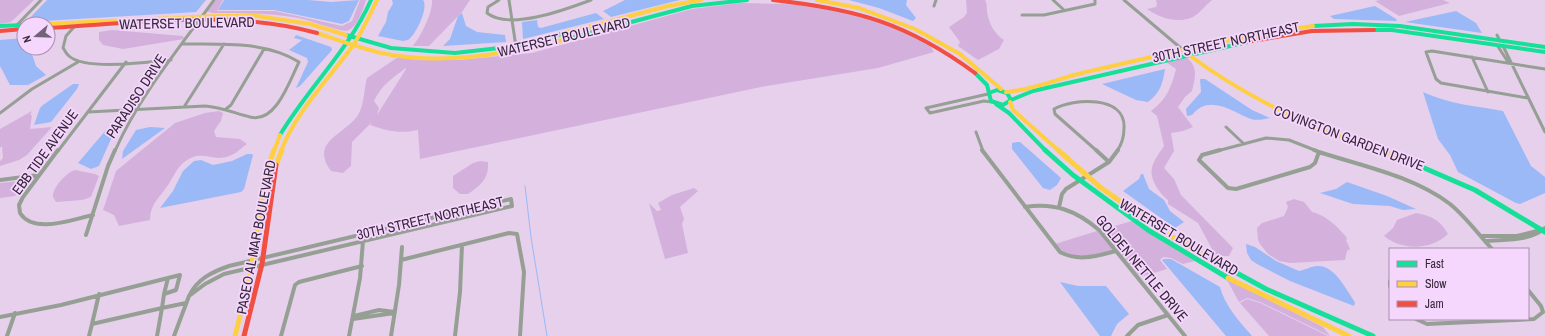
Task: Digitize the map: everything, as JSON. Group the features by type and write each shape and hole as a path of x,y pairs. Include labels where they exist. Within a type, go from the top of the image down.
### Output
{"street":[{"path":"26,16 41,0"},
{"name":"PARADISO DRIVE","path":"86,235 115,148 137,109 214,0"},
{"name":"PASEO AL MAR BOULEVARD","path":"235,336 254,260 266,169 274,147 285,125 306,95 349,44 364,19 371,0"},
{"name":"PASEO AL MAR BOULEVARD","path":"244,336 254,304 262,266 271,189 283,146 293,125 307,103 359,40 368,25 377,0"},
{"path":"499,0 486,10 488,16 502,20 512,20 561,10 591,0"},
{"path":"509,0 516,48"},
{"name":"WATERSET BOULEVARD","path":"56,28 198,21 251,21 284,24 326,35 355,46 383,53 423,57 469,57 516,48 668,6 701,0"},
{"name":"WATERSET BOULEVARD","path":"56,23 239,16 275,18 310,24 359,40 391,48 436,52 476,51 544,45 692,6 747,0"},
{"path":"773,0 831,6 862,14 893,25 951,54 985,83 988,98 994,103"},
{"path":"817,0 859,8 915,28 960,54 1004,91"},
{"path":"934,6 936,0"},
{"path":"1053,0 1064,10"},
{"path":"1022,15 1044,15 1095,4 1095,0"},
{"name":"COVINGTON GARDEN DRIVE","path":"1124,0 1189,55 1228,85 1274,110 1332,134 1395,155 1443,175 1500,203 1544,230"},
{"name":"30TH STREET NORTHEAST","path":"988,93 996,90 1017,91 1036,85 1183,50 1285,28 1330,24 1400,26 1545,48"},
{"path":"0,26 16,25"},
{"path":"13,30 16,26"},
{"path":"74,27 66,36 63,48 67,56 78,62 93,64 171,60"},
{"name":"30TH STREET NORTHEAST","path":"994,103 1005,104 1026,93 1189,55 1284,35 1332,29 1392,30 1497,40"},
{"path":"0,31 16,30"},
{"path":"1492,34 1503,46 1545,132"},
{"path":"1497,40 1504,57 1510,63"},
{"path":"88,112 212,106 257,118 267,116 274,110 299,62 288,56 264,49 224,44 182,44"},
{"path":"184,107 224,44"},
{"path":"1503,46 1545,52"},
{"path":"226,109 231,105 264,49"},
{"path":"1528,98 1441,83 1436,79 1426,53 1432,51 1545,69"},
{"path":"1472,57 1488,92"},
{"path":"0,113 26,94 78,62"},
{"name":"EBB TIDE AVENUE","path":"93,215 42,224 25,219 20,214 19,207 20,201 39,175 126,62"},
{"name":"WATERSET BOULEVARD","path":"1004,91 1011,96 1010,101 1013,110 1087,176 1149,222 1208,258 1292,301 1373,336"},
{"path":"988,93 926,108 930,113 984,101 994,103"},
{"path":"1059,207 1062,194 1066,189 1109,162 1117,154 1124,136 1124,120 1117,108 1102,101 1089,100 1054,109 1055,114 1109,162"},
{"name":"WATERSET BOULEVARD","path":"994,103 1009,113 1041,147 1080,180 1128,216 1192,257 1250,290 1348,336"},
{"path":"1538,118 1545,120"},
{"path":"1226,127 1244,144"},
{"path":"976,132 982,150 1056,248 1067,256 1082,260 1116,251"},
{"path":"1319,152 1314,163 1310,167 1236,189 1228,188 1199,160 1200,156 1202,155 1266,138 1280,138 1414,185 1442,198 1465,216 1491,248"},
{"path":"0,180 39,175"},
{"name":"30TH STREET NORTHEAST","path":"174,336 188,297 191,290 201,279 212,272 254,260 511,199 512,206 215,278 204,284 188,297"},
{"name":"GOLDEN NETTLE DRIVE","path":"1025,207 1038,205 1059,207 1075,213 1089,221 1116,251 1185,336"},
{"path":"1481,236 1517,236 1544,230"},
{"path":"1485,241 1526,238 1538,234 1544,230"},
{"path":"401,260 509,233 517,234 522,261 523,283 520,336"},
{"path":"349,336 354,317 362,266 363,242"},
{"path":"455,336 460,292 462,245"},
{"path":"391,336 402,247"},
{"path":"281,336 295,285 299,282 362,266"},
{"path":"0,317 61,305 100,294 180,276 176,290 164,294"},
{"path":"157,336 168,278"},
{"path":"1529,291 1541,306 1543,312 1534,319 1529,319"},
{"path":"89,336 100,294"},
{"path":"92,324 186,303"},
{"path":"354,317 395,312"},
{"path":"7,336 15,313"},
{"path":"1127,336 1138,325 1168,315"},
{"path":"1418,320 1427,324 1513,320"}],"shaded area":[{"path":"0,0 34,0 11,22 0,24"},
{"path":"216,0 223,0 217,11 275,11 342,26 352,21 360,0 366,0 356,23 350,30 346,31 334,29 304,19 287,16 212,13 207,11"},
{"path":"432,0 470,0 462,12 429,46 413,46 426,24 431,11"},
{"path":"966,0 985,0 987,14 992,27 998,36 1004,40 999,49 978,60 958,46 960,42 949,27 964,17 967,13"},
{"path":"1156,0 1212,0 1195,16 1187,19 1175,20 1157,15 1147,9 1156,7"},
{"path":"1443,0 1450,3 1399,16 1375,1"},
{"path":"740,3 821,5 867,15 902,29 927,41 934,52 878,68 761,87 420,159 418,130 405,132 382,129 370,125 372,122 352,142 351,166 343,173 331,171 325,161 324,152 326,145 358,115 363,102 367,78 398,57 459,60 532,53 692,9","holes":["406,69 377,115 379,108 374,101 380,91 396,75"]},
{"path":"112,30 183,36 184,39 123,49 103,45 99,40 99,32"},
{"path":"1186,57 1193,65 1195,73 1194,82 1192,91 1185,97 1178,107 1193,127 1183,131 1171,133 1174,151 1164,168 1174,179 1181,195 1233,248 1229,256 1214,256 1209,252 1212,249 1198,223 1168,204 1168,200 1159,190 1152,177 1151,172 1154,162 1164,146 1157,116 1151,111 1168,93 1174,76 1176,69 1166,62"},
{"path":"32,111 30,115 32,115 30,129 52,127 27,155 19,160 0,166 0,161 3,158 2,146 0,148 0,129"},
{"path":"219,111 223,113 221,121 214,131 216,137 240,139 247,144 232,155 223,158 200,156 189,159 182,164 155,202 151,210 150,220 119,226 114,215 103,210 116,171 175,123 205,113"},
{"path":"480,161 488,162 486,177 477,188 468,194 460,194 453,188 453,176 473,163"},
{"path":"75,170 99,176 91,197 82,200 56,202 53,197 53,193 57,185 64,177"},
{"path":"27,180 15,196 0,198 0,183"},
{"path":"694,188 698,191 680,207 684,219 682,224 688,253 665,259 649,203 657,211 661,210 658,203 672,195"},
{"path":"1294,199 1304,202 1312,212 1317,213 1331,222 1347,238 1346,240 1350,249 1347,251 1345,260 1290,263 1279,261 1268,254 1258,240 1257,228 1262,223 1284,216 1288,207 1286,202"},
{"path":"1416,213 1435,219 1442,225 1448,234 1441,240 1425,246 1416,247 1399,244 1384,236 1393,228 1397,220"},
{"path":"1132,221 1195,261 1183,264 1171,258 1163,257 1160,260 1167,269 1140,277 1101,230"},
{"path":"1097,231 1113,250 1082,257 1068,254 1055,244"},
{"path":"1226,278 1323,327 1330,336 1260,302 1247,298 1239,302"},
{"path":"1247,299 1260,303 1328,336 1269,336 1240,303"}],"water":[{"path":"47,0 206,0 196,12 56,20 56,16 32,16"},
{"path":"224,0 308,0 331,2 359,0 349,21 342,24 274,10 218,10"},
{"path":"392,0 423,0 424,8 421,21 415,33 408,40 403,41 378,36 386,22 388,12 393,4"},
{"path":"625,0 680,0 611,17 603,11"},
{"path":"849,0 907,0 906,5 916,18 913,21 879,8"},
{"path":"1375,6 1397,21 1334,19 1330,16"},
{"path":"1456,11 1476,23 1482,33 1405,22"},
{"path":"462,13 466,26 477,32 505,35 506,42 443,46 450,39 458,16"},
{"path":"596,13 604,19 523,39 522,22 537,20 538,27 541,28"},
{"path":"296,35 331,47 332,50 300,86 296,88 308,62 307,58 289,50 302,40 294,38"},
{"path":"16,39 16,56 33,56 36,66 46,75 28,85 10,85 0,66 0,40"},
{"path":"1165,69 1160,87 1152,99 1148,102 1136,100 1102,84"},
{"path":"1200,79 1205,79 1252,110 1270,118 1253,120 1221,106 1213,105 1206,105 1192,115 1187,116 1186,109 1201,92"},
{"path":"73,84 79,84 77,89 51,122 34,125 40,108"},
{"path":"1423,92 1452,102 1503,111 1531,166 1545,177 1545,193 1520,204 1458,172 1450,155 1438,139"},
{"path":"150,127 165,128 122,159 123,151 136,130"},
{"path":"106,130 115,130 99,166 91,169 78,163"},
{"path":"1020,142 1061,178 1057,185 1050,190 1043,188 1012,149 1012,143"},
{"path":"247,154 253,155 244,189 241,192 160,208 173,191 183,171 194,161 201,160 213,165 232,161"},
{"path":"1141,174 1143,174 1149,189 1164,200 1170,211 1184,222 1175,228 1123,191 1139,179"},
{"path":"1347,182 1387,196 1416,209 1403,210 1390,206 1353,204 1320,193 1336,189"},
{"path":"1246,244 1255,247 1276,261 1299,271 1317,266 1329,270 1335,274 1344,285 1355,302 1354,306 1290,281 1257,264 1251,260 1247,253"},
{"path":"1171,259 1220,287 1225,301 1237,319 1252,336 1226,336 1162,260"},
{"path":"1060,282 1078,286 1106,286 1129,314 1117,324 1111,336 1100,336"}],"waterway":[{"path":"525,186 531,237 547,336"}],"traffic: fast":[{"path":"280,135 290,117 352,36 363,19 371,0"},
{"path":"567,39 692,6 747,0"},
{"path":"1313,26 1353,24 1400,26 1545,47"},
{"path":"0,26 16,25"},
{"path":"1374,30 1392,30 1545,52"},
{"path":"346,35 391,48 455,53 516,46 565,33"},
{"path":"1011,100 1033,91 1252,41"},
{"path":"975,73 987,85 991,101 1003,105 1011,100 1010,95 1002,91 997,90 995,91 992,92 989,93"},
{"path":"996,104 1009,113 1041,147 1073,175 1148,230 1228,278"},
{"path":"1401,158 1439,173 1475,190 1511,210 1545,232"},
{"path":"1204,255 1266,289 1373,336"}],"traffic: slow":[{"path":"276,165 285,142 297,121 310,101 354,43 367,22 377,0"},
{"path":"565,33 668,6 701,0"},
{"path":"817,0 859,8 915,29 960,54 1001,89"},
{"path":"56,23 218,16 257,16 310,24 346,35"},
{"path":"1006,92 1017,91 1066,77 1260,33 1313,26"},
{"path":"317,33 382,53 427,58 451,58 499,53 567,39"},
{"path":"1189,55 1239,90 1275,110 1313,127 1401,158"},
{"path":"1010,102 1013,110 1100,187 1164,232 1204,255"},
{"path":"235,336 250,276 266,173 280,135"},
{"path":"1228,278 1250,290 1349,336"}],"traffic: jam":[{"path":"773,0 829,7 880,20 928,41 975,73"},
{"path":"56,28 221,20 279,24 317,33"},
{"path":"0,31 16,30"},
{"path":"1252,41 1312,31 1374,30"},
{"path":"244,336 262,264 270,198 276,165"}]}
